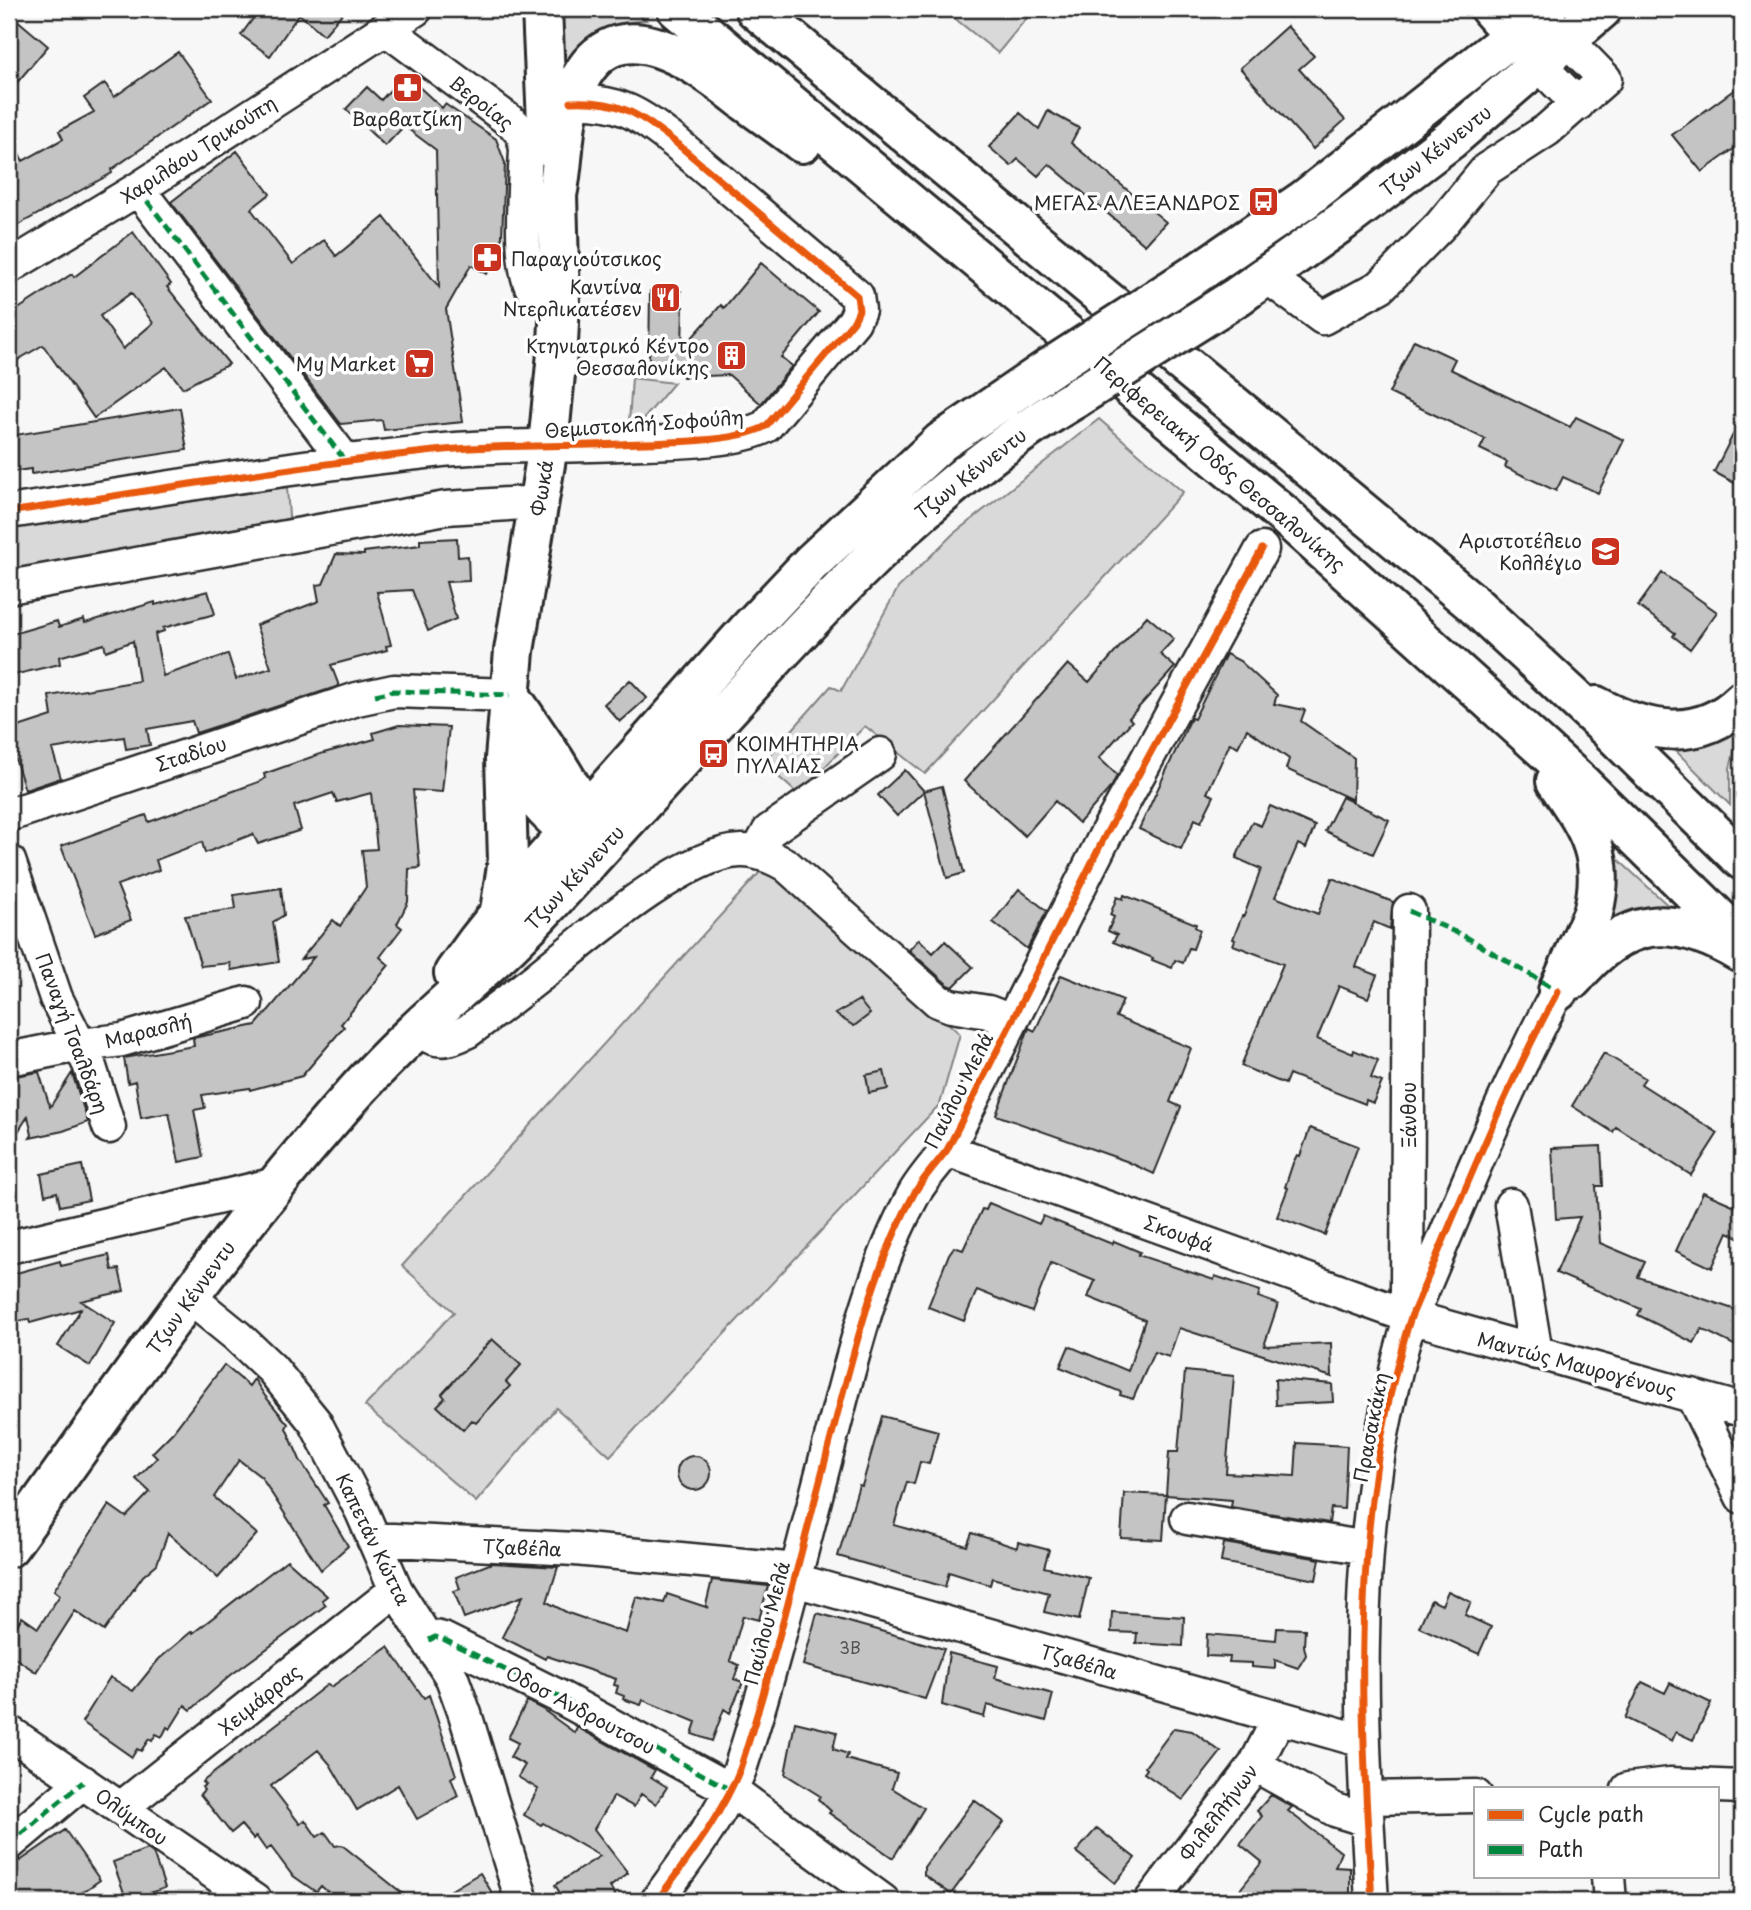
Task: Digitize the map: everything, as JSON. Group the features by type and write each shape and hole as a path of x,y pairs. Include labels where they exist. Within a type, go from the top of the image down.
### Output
{"main road":[{"path":"542,9 547,139 551,174 557,195"},
{"name":"Περιφερειακή Οδός Θεσσαλονίκης","path":"677,9 1284,514 1611,812 1742,941"},
{"path":"755,9 1421,559 1558,682 1742,860"},
{"path":"787,9 932,140 1002,213"},
{"name":"Τζων Κέννεντυ","path":"9,1548 189,1297 276,1184 361,1086 416,1028 520,934 590,835 627,768 780,595 869,507 942,442 1002,398 1202,270 1304,200 1533,19 1601,9"},
{"name":"Τζων Κέννεντυ","path":"416,1028 500,911 590,835 880,548 935,498 988,455 1038,420 1252,286 1450,140 1539,65 1533,19"},
{"path":"557,195 570,102 577,85 588,65 610,48 629,44 668,50 705,70 838,168 931,218"},
{"name":"Φωκά","path":"557,195 560,303 548,446 517,627 510,695 525,741 517,766 536,799 556,822 590,835"},
{"path":"1558,682 1602,709 1640,725 1666,729 1689,729 1710,724 1728,714 1742,701"},
{"path":"1524,732 1587,826 1597,860 1597,888 1592,913 1558,991"},
{"path":"500,911 508,860 505,773 525,741 588,769 627,768"},
{"path":"1558,991 1571,981 1602,947 1630,932 1650,926 1670,925 1685,928 1742,954"}],"street":[{"path":"386,29 416,9"},
{"path":"1601,9 1597,41 1605,79"},
{"path":"1533,19 1605,79"},
{"name":"Χαριλάου Τρικούπη","path":"9,267 138,189 386,29"},
{"name":"Βεροίας","path":"386,29 514,124 523,135 526,149 524,251 528,277 537,293 560,303"},
{"path":"1539,65 1578,104"},
{"path":"1252,286 1323,318 1381,286 1440,226 1487,169 1547,130 1605,79"},
{"name":"Θεμιστοκλή Σοφούλη","path":"9,512 346,462 446,450 720,437 766,426 854,321 859,310 857,296 647,121 608,103 570,102"},
{"path":"138,189 346,462"},
{"path":"9,587 446,508 540,502"},
{"name":"Παύλου Μελά","path":"657,1901 731,1790 740,1769 767,1684 838,1411 875,1284 893,1236 916,1190 947,1150 1106,834 1262,550"},
{"name":"Σταδίου","path":"9,816 300,717 375,695 394,691 510,695"},
{"path":"757,853 769,831 880,754"},
{"path":"416,1028 426,1036 438,1040 452,1040 584,939 682,871 720,855 740,851 771,856 786,865 938,1001 988,1012 1011,1021"},
{"name":"Παναγή Τσαλδάρη","path":"9,861 56,998 80,1045 109,1127"},
{"name":"Ξάνθου","path":"1409,911 1407,1291 1411,1317"},
{"name":"Πρασακάκη","path":"1372,1901 1363,1741 1364,1629 1367,1548 1384,1423 1411,1317 1500,1108 1558,991"},
{"name":"Μαρασλή","path":"9,1059 130,1038 246,1003"},
{"name":"Σκουφά","path":"947,1150 1411,1317"},
{"path":"9,1247 276,1184"},
{"path":"1511,1205 1536,1353"},
{"name":"Καπετάν Κώττα","path":"189,1297 257,1355 306,1409 362,1512 396,1590 456,1688 522,1901"},
{"name":"Μαντώς Μαυρογένους","path":"1411,1317 1742,1410"},
{"path":"1692,1395 1740,1482"},
{"path":"1187,1518 1367,1548"},
{"name":"Τζαβέλα","path":"373,1539 575,1549 796,1575 1363,1741"},
{"name":"Χειμάρρας","path":"121,1808 396,1590"},
{"name":"Οδοσ Ανδρουτσου","path":"429,1640 435,1637 443,1639 488,1659 731,1790 883,1901"},
{"name":"Φιλελλήνων","path":"1151,1901 1255,1765 1279,1718"},
{"name":"Ολύμπου","path":"9,1731 255,1901"},
{"path":"1255,1765 1335,1810 1367,1809 1474,1796"},
{"path":"9,1844 83,1782"},
{"path":"1645,1787 1670,1784 1742,1787"},
{"path":"1608,1878 1610,1901"}],"shaded area":[{"path":"552,9 631,9 646,20 630,22 602,32 557,92"},
{"path":"943,9 1034,9 998,53"},
{"path":"632,378 674,383 642,421 629,422"},
{"path":"1099,419 1183,492 925,774 865,726 798,794 763,763 831,686 841,691 898,588 953,534"},
{"path":"287,487 290,531 9,581 9,528"},
{"path":"1742,723 1730,768 1730,805 1669,744"},
{"path":"1610,852 1673,910 1600,935"},
{"path":"770,861 960,1034 940,1104 610,1456 556,1408 476,1502 365,1406 454,1312 402,1266"}],"building":[{"path":"260,9 346,9 324,35 299,14 270,56 241,35"},
{"path":"9,13 48,46 9,92"},
{"path":"1287,26 1314,56 1299,69 1345,120 1313,149 1240,68"},
{"path":"178,52 212,99 111,170 112,173 9,230 9,135 23,161 63,139 59,131 94,112 84,98 105,83 114,97"},
{"path":"405,74 442,108 445,104 496,139 505,163 502,237 487,274 471,265 446,309 463,422 384,430 382,420 341,424 171,202 237,151 270,194 251,209 293,264 324,240 336,256 384,217 439,287 436,150 404,126 385,146 346,109 367,87 381,100"},
{"path":"1742,84 1742,143 1702,172 1672,135"},
{"path":"1048,111 1079,128 1071,143 1166,222 1145,245 1049,164 1038,176 1018,159 1011,166 989,147 1020,113 1039,129"},
{"path":"133,232 171,284 167,287 229,364 183,388 166,367 94,418 43,345 9,365 9,315 72,274 74,277","holes":["131,293 153,323 123,349 100,316"]},
{"path":"761,263 819,312 781,357 792,366 761,404 729,375 683,377 682,364 649,364 650,291 681,291 682,349 721,305 724,308"},
{"path":"1414,340 1455,359 1450,369 1570,427 1576,417 1624,440 1598,493 1563,477 1556,491 1505,467 1507,462 1480,449 1485,439 1389,393"},
{"path":"180,408 187,450 31,474 31,469 9,472 9,436"},
{"path":"1742,417 1742,487 1714,472"},
{"path":"457,538 458,557 468,556 469,581 446,582 456,619 428,631 412,590 377,592 391,645 386,646 387,650 331,665 339,686 196,733 192,721 147,729 150,745 126,749 124,737 52,749 61,778 25,790 9,739 9,730 52,716 49,696 139,681 133,641 106,651 104,644 59,657 60,664 9,676 9,635 57,621 59,627 84,619 85,623 155,602 155,605 208,591 215,614 163,628 164,631 155,634 163,676 228,654 236,679 271,668 256,625 319,601 316,585 323,584 336,554 364,555 364,552 420,545 420,540"},
{"path":"1662,573 1717,612 1690,649 1673,636 1675,633 1638,606"},
{"path":"1147,616 1174,639 1160,654 1175,667 1129,718 1132,721 1099,758 1117,775 1112,786 1079,823 1055,801 1025,836 964,781 1068,664 1089,682"},
{"path":"1226,654 1240,661 1277,695 1274,704 1305,710 1301,721 1354,758 1353,800 1286,769 1289,759 1247,729 1238,747 1230,743 1207,793 1214,796 1201,822 1195,819 1181,849 1139,829 1191,718 1194,719"},
{"path":"630,680 647,698 620,722 604,704"},
{"path":"399,725 449,727 442,792 413,790 420,868 409,869 408,902 397,924 402,928 380,957 389,965 341,1024 344,1027 302,1076 250,1090 202,1095 205,1108 194,1110 203,1157 179,1162 169,1113 141,1118 135,1081 128,1083 124,1058 194,1046 193,1038 256,1025 314,957 301,959 333,920 340,926 366,887 362,850 377,849 371,793 337,802 333,793 294,806 301,830 258,844 253,834 205,853 202,842 156,860 159,870 117,885 131,920 95,934 61,846 146,815 149,822 261,781 265,778 264,774 320,754 375,739 373,733"},
{"path":"905,770 924,791 897,816 878,795"},
{"path":"942,786 964,873 947,878 924,791"},
{"path":"1342,797 1389,820 1373,854 1325,831"},
{"path":"1270,806 1315,826 1306,848 1298,844 1275,897 1318,914 1332,878 1393,902 1390,929 1374,922 1356,967 1377,975 1368,998 1339,986 1317,1039 1353,1054 1354,1050 1378,1060 1371,1078 1382,1082 1373,1103 1366,1100 1365,1104 1289,1074 1285,1084 1241,1066 1283,964 1233,945 1261,869 1236,858 1252,822 1261,826"},
{"path":"281,888 284,915 273,922 279,962 231,970 230,963 201,966 185,916 236,909 234,895"},
{"path":"1019,889 1047,911 1027,949 993,922"},
{"path":"1124,895 1196,924 1195,927 1200,930 1193,949 1189,948 1183,963 1175,960 1172,968 1113,942 1117,935 1108,931 1114,917 1110,915 1117,897 1123,899"},
{"path":"919,939 933,953 945,941 973,967 953,987 948,985 909,950"},
{"path":"1061,975 1123,1000 1116,1017 1191,1048 1170,1102 1181,1107 1154,1174 1126,1161 996,1115 1029,1028 1035,1031"},
{"path":"859,1000 870,1014 854,1026 835,1014"},
{"path":"1604,1053 1645,1078 1641,1084 1718,1133 1691,1175 1616,1127 1613,1132 1572,1106"},
{"path":"884,1071 888,1089 869,1093 866,1075"},
{"path":"39,1072 50,1107 72,1073 88,1122 30,1138 32,1135 28,1116 9,1146 9,1099 14,1097 9,1077"},
{"path":"1310,1128 1358,1146 1325,1235 1277,1217 1288,1188 1285,1187 1293,1163 1297,1155 1300,1156"},
{"path":"1601,1146 1603,1186 1596,1186 1600,1243 1645,1262 1638,1277 1742,1312 1742,1349 1702,1329 1694,1343 1638,1315 1641,1309 1556,1273 1580,1217 1556,1219 1552,1148"},
{"path":"82,1165 89,1200 60,1206 57,1192 45,1195 41,1174"},
{"path":"1703,1192 1742,1209 1742,1239 1728,1232 1712,1268 1676,1251"},
{"path":"989,1203 1039,1224 1043,1216 1112,1244 1114,1241 1140,1252 1138,1255 1214,1280 1215,1276 1260,1291 1258,1297 1278,1304 1264,1346 1331,1343 1332,1377 1179,1328 1169,1357 1154,1352 1133,1399 1120,1395 1121,1392 1060,1367 1069,1346 1128,1371 1145,1320 1088,1297 1095,1281 1051,1263 1032,1312 977,1290 964,1321 928,1307 949,1254 954,1247 963,1250 982,1209 986,1210"},
{"path":"109,1255 112,1270 119,1269 124,1291 81,1301 115,1323 90,1366 58,1346 81,1309 30,1323 29,1319 9,1323 9,1275 60,1261 61,1266"},
{"path":"492,1339 521,1365 506,1382 510,1386 476,1423 472,1420 463,1430 437,1406 445,1398 442,1394"},
{"path":"224,1365 249,1386 254,1379 288,1424 286,1428 300,1460 328,1503 324,1505 348,1546 321,1570 261,1477 239,1460 214,1497 257,1534 218,1578 168,1533 157,1564 143,1576 104,1631 75,1611 36,1672 9,1654 9,1638 22,1617 38,1628 60,1595 54,1590 109,1505 126,1517 150,1492 136,1479 157,1458 152,1453 173,1432"},
{"path":"1185,1371 1234,1376 1226,1473 1295,1476 1297,1443 1347,1446 1344,1509 1331,1508 1329,1523 1231,1507 1232,1500 1166,1495 1169,1452 1178,1452"},
{"path":"1275,1379 1332,1384 1333,1402 1276,1405"},
{"path":"882,1416 938,1431 929,1464 920,1462 914,1484 907,1482 894,1525 967,1546 972,1533 1017,1548 1018,1542 1049,1550 1044,1567 1089,1578 1079,1620 1044,1612 1049,1593 992,1578 990,1585 949,1572 945,1587 838,1556"},
{"path":"694,1456 706,1461 711,1473 706,1485 694,1490 682,1485 677,1473 682,1461"},
{"path":"1124,1493 1166,1495 1163,1540 1121,1538"},
{"path":"1224,1543 1320,1559 1316,1580 1221,1562"},
{"path":"287,1560 327,1596 322,1600 326,1605 231,1675 191,1710 185,1705 162,1737 156,1734 141,1751 137,1749 132,1757 82,1722 110,1677 133,1691 159,1659"},
{"path":"492,1563 558,1567 547,1602 568,1613 626,1633 636,1597 664,1603 667,1594 709,1608 706,1605 712,1580 768,1586 759,1620 743,1616 730,1661 739,1665 734,1679 743,1682 730,1713 724,1709 712,1741 692,1734 696,1722 643,1700 641,1705 623,1699 624,1696 616,1693 616,1679 547,1656 545,1659 502,1637 523,1596 464,1618 454,1591 460,1589 456,1577"},
{"path":"1448,1591 1471,1602 1465,1615 1491,1627 1479,1654 1419,1627 1431,1600 1442,1605"},
{"path":"1112,1612 1184,1617 1183,1646 1136,1643 1137,1633 1111,1632"},
{"path":"817,1613 944,1649 925,1699 803,1665"},
{"path":"1277,1628 1305,1629 1306,1655 1298,1668 1275,1660 1275,1669 1252,1667 1252,1663 1229,1662 1230,1657 1206,1656 1207,1634 1276,1640"},
{"path":"388,1647 424,1698 429,1695 456,1775 451,1778 458,1796 417,1819 398,1785 357,1810 330,1764 318,1750 271,1786 300,1824 305,1820 317,1837 325,1832 335,1846 342,1845 412,1901 338,1901 321,1886 316,1892 292,1875 271,1847 266,1850 256,1836 253,1839 241,1825 231,1833 200,1794 205,1785 202,1782 328,1684 331,1687"},
{"path":"949,1653 998,1666 995,1678 1053,1694 1046,1721 987,1705 984,1717 942,1705"},
{"path":"1642,1682 1665,1693 1670,1683 1711,1703 1693,1740 1676,1732 1672,1741 1625,1718"},
{"path":"527,1701 575,1733 577,1727 655,1770 651,1777 667,1787 656,1804 641,1794 634,1807 614,1796 594,1829 628,1873 610,1887 619,1901 565,1901 555,1885 600,1856 524,1815 538,1789 518,1777 525,1765 510,1757 518,1743 508,1738"},
{"path":"795,1722 837,1732 833,1749 848,1754 846,1759 897,1773 892,1788 924,1808 893,1858 829,1813 831,1811 818,1799 820,1796 785,1774"},
{"path":"1174,1728 1192,1731 1221,1752 1183,1800 1144,1773 1147,1769 1145,1767"},
{"path":"1271,1795 1292,1807 1288,1811 1341,1852 1335,1867 1350,1868 1350,1901 1231,1901 1262,1862 1240,1844 1262,1816 1257,1811"},
{"path":"974,1800 1004,1822 951,1894 924,1875 924,1867"},
{"path":"1097,1828 1135,1858 1115,1883 1076,1852"},
{"path":"65,1830 100,1880 70,1901 9,1901 9,1862 20,1861"},
{"path":"147,1849 153,1853 165,1888 127,1901 113,1862"},
{"path":"480,1873 497,1901 433,1901"}],"marked path":[{"path":"138,189 346,462"},
{"path":"375,695 394,691 510,695"},
{"path":"1409,911 1466,937 1558,991"},
{"path":"429,1640 435,1637 443,1639 556,1695 731,1790"},
{"path":"9,1844 83,1782"}],"cycle path":[{"path":"9,512 381,457 480,447 696,441 736,436 766,426 854,321 859,310 857,296 650,123 615,106 571,102"},
{"path":"657,1901 713,1821 740,1769 776,1647 855,1346 875,1282 900,1221 919,1186 947,1150 1106,834 1262,549"},
{"path":"1372,1901 1363,1714 1364,1590 1377,1466 1388,1405 1411,1317 1499,1112 1558,991"}],"place":[{"name":"Βαρβατζίκη","path":"407,87"},
{"name":"ΜΕΓΑΣ ΑΛΕΞΑΝΔΡΟΣ","path":"1263,202"},
{"name":"Παραγιούτσικος","path":"488,258"},
{"name":"Καντίνα Ντερλικατέσεν","path":"665,297"},
{"name":"Κτηνιατρικό Κέντρο Θεσσαλονίκης","path":"732,356"},
{"name":"My Market","path":"419,363"},
{"name":"Αριστοτέλειο Κολλέγιο","path":"1605,551"},
{"name":"ΚΟΙΜΗΤΗΡΙΑ ΠΥΛΑΙΑΣ","path":"713,754"}]}
